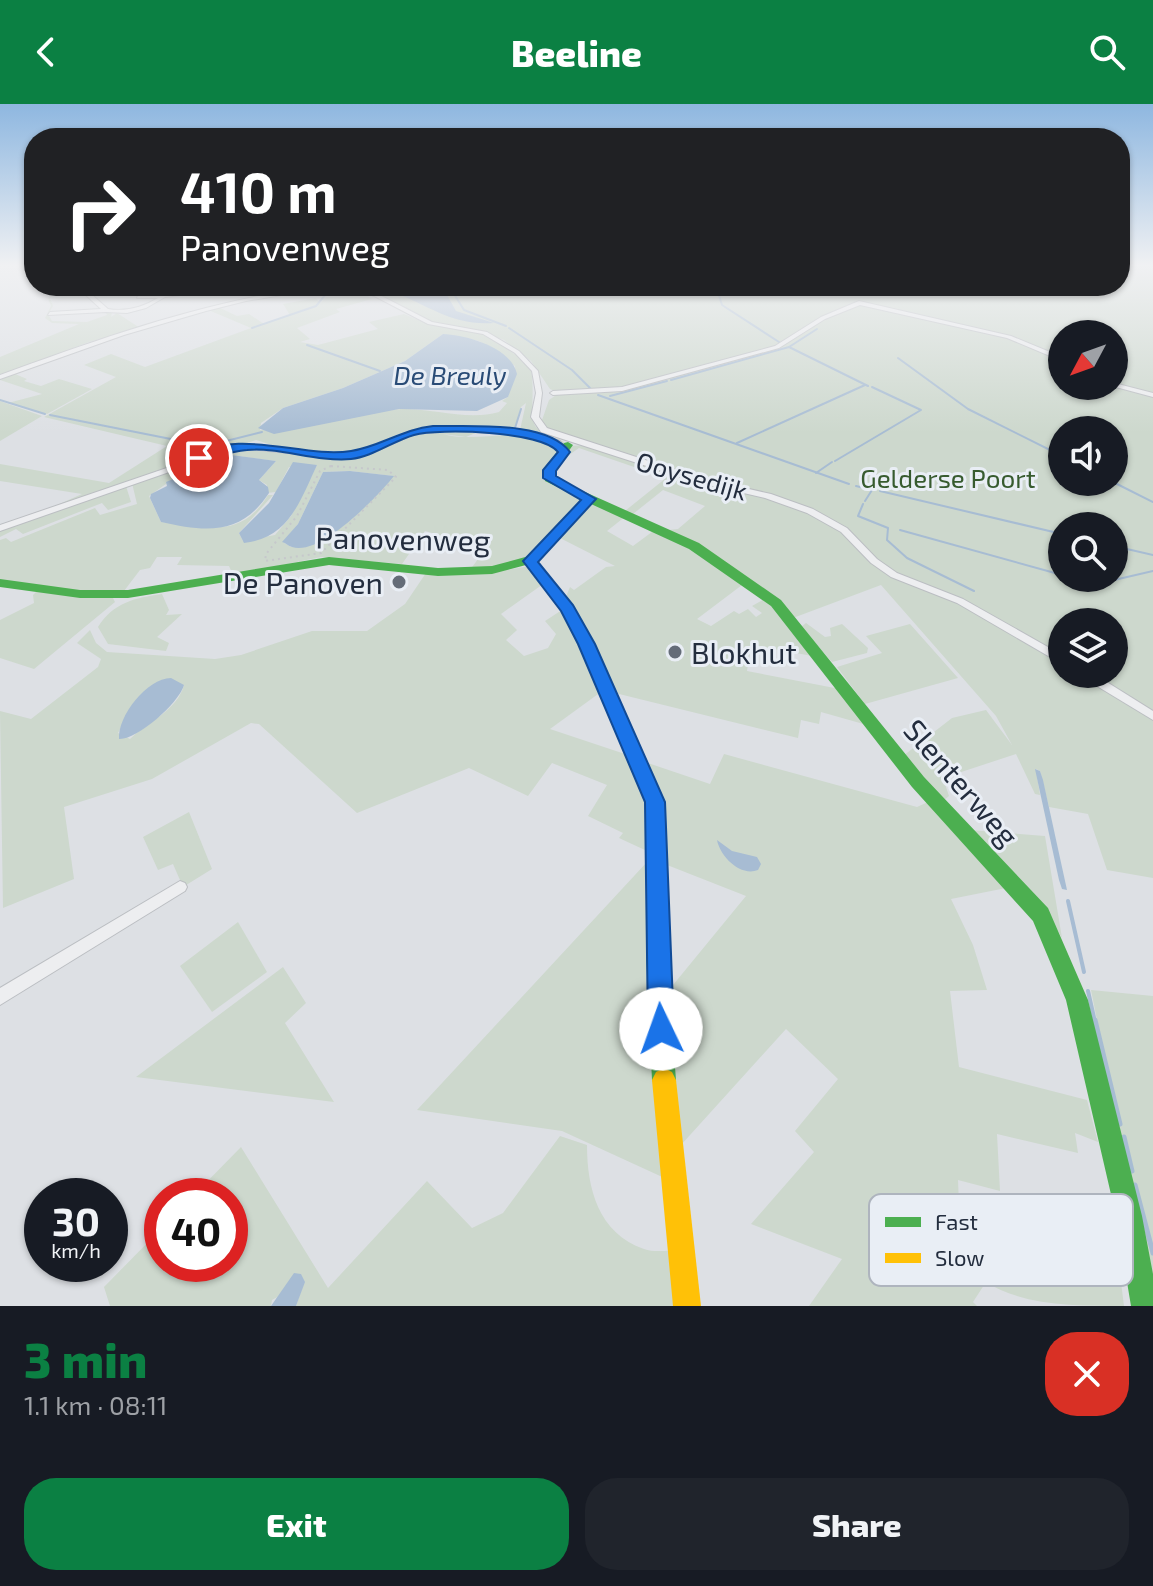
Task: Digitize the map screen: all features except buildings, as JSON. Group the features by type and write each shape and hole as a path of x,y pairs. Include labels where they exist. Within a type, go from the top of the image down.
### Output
{"street":[{"path":"0,377 80,347 165,321"},
{"path":"426,321 493,336 529,361 553,393"},
{"path":"553,393 622,389 777,347 818,321"},
{"path":"939,321 1009,337 1048,353"},
{"path":"535,371 539,393 536,417"},
{"path":"1128,389 1153,395"},
{"path":"530,434 529,421 536,417 553,393"},
{"name":"Ooysedijk","path":"536,417 544,430 563,444 588,444 810,511 844,530 874,561 894,575 960,601 1048,652"},
{"path":"0,528 230,447 248,446 338,456 367,452 418,431 530,434 557,443 588,444"},
{"name":"Slenterweg","path":"563,444 549,470 549,478 694,546 776,603 918,782 1041,915 1062,957 1077,1000 1124,1194"},
{"name":"Panovenweg","path":"0,583 70,593 128,594 329,561 466,572 530,561 589,499"},
{"path":"530,561 568,609 587,644 655,802 656,950 664,1082 687,1306"},
{"path":"1108,688 1153,716"},
{"path":"0,997 180,887"},
{"name":"Slenterweg","path":"1133,1238 1145,1306"}],"green space":[{"path":"49,321 129,321 140,328 89,342 0,376 0,357 79,324"},
{"path":"235,321 260,321 264,324 272,321 316,321 297,328 310,339 300,342 318,345 378,329 369,322 373,321 421,321 487,335 529,364 536,427 564,442 564,449 520,430 526,403 521,407 515,428 423,429 372,449 342,455 291,451 256,440 46,510 82,494 0,481 0,464 109,483 167,446 44,417 116,377 84,365 111,354 145,367 251,328","holes":["443,334 479,341 515,366 508,397 502,401 507,403 499,412 463,415 401,409 260,430 261,423 283,408 343,388 405,361"]},
{"name":"Gelderse Poort","path":"427,321 1048,321 1048,400 1128,400 1128,321 1153,321 1153,712 1113,688 1128,688 1128,608 1048,608 1048,650 961,599 889,570 814,511 552,432 541,423 549,400 559,393 550,389 531,361 504,340 482,332"},
{"path":"15,374 27,379 24,381 41,386 59,379 92,389 47,414 8,403 42,394 0,380"},
{"path":"0,401 42,416 0,441"},
{"path":"478,432 466,437 519,435 548,441 561,450 542,476 582,501 527,560 470,570 486,548 425,531 402,564 321,557 233,575 229,566 177,565 182,557 157,557 150,568 140,570 124,591 73,591 0,581 0,540 6,538 11,542 95,508 100,515 137,504 132,483 231,449 344,458 371,454 415,433","holes":["230,455 276,461 259,480 267,485 266,493 276,492 289,467 317,465 291,516 275,535 243,541 239,533 273,495 268,495 257,510 233,525 207,527 161,522 149,496 180,474","350,471 393,476 336,531 307,544 291,547 283,542 298,524 323,472"]},
{"path":"586,445 782,502 836,526 880,568 943,594 1048,654 1048,688 1105,688 1153,718 1153,878 1107,870 1088,814 1049,807 1040,771 1036,769 1040,795 1035,794 1016,754 943,778 949,796 943,801 903,756 952,718 986,710 1012,745 996,716 881,585 793,618 668,530 678,529 705,506 663,490 633,514 625,511 666,478 579,448 559,462 552,473 554,481 551,470 570,446"},
{"path":"126,486 131,502 108,510 102,503 23,534 16,529 0,537 0,529"},
{"path":"591,504 626,516 607,531 633,546 656,529 746,582 697,619 711,626 734,611 739,614 748,609 756,617 762,613 752,606 766,598 818,657 751,645 747,671 845,690 874,727 821,712 819,724 801,720 798,738 611,692 565,599 570,587 574,590 606,567 615,566 558,537"},
{"path":"530,566 546,582 501,614 517,630 506,640 524,656 548,648 556,634 545,621 565,608 605,689 550,729 634,757 650,795 647,851 619,838 623,833 588,816 607,785 552,763 528,796 469,768 357,813 259,724 251,723 152,779 64,807 74,879 3,908 0,711 31,719 98,667 101,659 77,643 90,630 96,643 107,652 215,659 241,655 312,631 367,631 405,604 426,573 494,572","holes":["184,685 168,709 130,739 118,733 136,702 147,691"]},
{"path":"38,590 113,598 115,602 34,669 0,658 0,620 34,603 33,595"},
{"path":"162,594 169,610 166,615 182,614 157,637 169,643 166,651 108,644 98,627 111,612 134,600"},
{"path":"806,623 825,637 831,636 830,628 842,624 868,648 867,653 832,662 801,627"},
{"path":"910,624 958,678 865,704 837,667 882,653 866,636"},
{"path":"724,754 917,807 928,802 1011,887 951,899 973,945 987,990 950,991 959,1067 1087,1100 1098,1142 1075,1133 1078,1153 997,1134 1000,1191 958,1180 959,1194 869,1194 869,1286 983,1286 973,1302 977,1306 809,1306 842,1259 751,1224 814,1152 795,1131 838,1079 786,1029 681,1145 664,996 746,896 662,863 642,761 710,784"},
{"path":"189,812 212,869 183,887 173,864 158,870 143,837"},
{"path":"969,830 1045,836 1062,938 1043,905"},
{"path":"647,862 671,1181 562,1131 417,1110"},
{"path":"238,922 267,972 212,1012 180,966"},
{"path":"283,967 306,1003 285,1023 334,1102 136,1077"},
{"path":"1091,990 1153,996 1153,1299"},
{"path":"560,1136 587,1145 593,1193 598,1207 616,1232 628,1242 648,1250 682,1250 688,1306 296,1306 304,1282 272,1300 271,1306 110,1306 104,1287 109,1282 128,1282 128,1263 144,1246 144,1282 248,1282 248,1178 211,1178 241,1147 328,1288 427,1181 472,1228 503,1213"},
{"path":"994,1286 1122,1286 1124,1306 1069,1305 1033,1300"}],"water":[{"name":"De Breuly","path":"443,334 475,340 506,356 517,374 508,397 477,411 399,409 274,434 258,428 283,408 343,388 405,361"},
{"path":"231,455 276,461 259,480 268,487 269,493 258,507 247,517 221,527 193,528 161,522 151,494 167,486 166,482"},
{"path":"293,462 317,465 291,516 272,534 244,543 239,533 269,503"},
{"path":"350,471 394,476 348,523 318,543 304,548 282,542 298,524 323,472"},
{"path":"171,678 184,685 181,693 146,727 119,739 123,720 135,700 152,684"},
{"path":"1035,769 1040,771 1043,780 1067,890 1062,889 1059,880"},
{"path":"717,840 732,851 757,857 761,864 758,870 744,871 732,864"},
{"path":"294,1273 301,1274 305,1282 296,1306 271,1306"}],"waterway":[{"path":"252,328 272,321"},
{"path":"493,321 506,326"},
{"path":"747,321 779,342"},
{"path":"509,328 572,370 592,390"},
{"path":"789,347 817,329"},
{"path":"307,345 380,371"},
{"path":"671,380 789,347"},
{"path":"789,347 868,386"},
{"path":"898,358 968,409 1048,449"},
{"path":"610,396 667,381"},
{"path":"737,443 865,385"},
{"path":"835,461 921,410 872,387"},
{"path":"598,395 817,473"},
{"path":"0,400 45,414"},
{"path":"465,426 515,428 521,409"},
{"path":"50,415 206,446 262,432"},
{"path":"817,473 832,462"},
{"path":"817,473 849,484"},
{"path":"856,486 872,490 865,501"},
{"path":"1128,490 1153,502"},
{"path":"880,491 1048,531"},
{"path":"863,504 858,516 888,528 887,540 907,558 974,591"},
{"path":"900,530 1048,571"},
{"path":"1128,549 1153,555"},
{"path":"1128,577 1153,571"},
{"path":"1068,901 1084,972"},
{"path":"1088,991 1095,1022"},
{"path":"1095,1020 1120,1124"},
{"path":"1124,1137 1132,1171"},
{"path":"1135,1185 1153,1253"}],"railway":[{"path":"331,466 388,470 396,477 321,553 265,561 266,554 297,516 320,471 331,466"}],"traffic: fast":[{"path":"568,445 549,470 551,481 694,546 776,603 918,782 1041,915 1077,1000 1124,1194"},
{"path":"0,583 80,594 128,594 329,561 438,572 492,570 534,559 589,499"},
{"path":"530,561 568,609 587,644 655,802 656,950 664,1080"},
{"path":"1133,1238 1145,1306"}],"traffic: slow":[{"path":"664,1080 687,1306"}],"place":[{"name":"De Panoven","path":"399,582"},
{"name":"Blokhut","path":"675,652"}],"route":[{"path":"199,458 237,446 310,455 352,455 367,452 413,432 433,429 523,432 558,444 564,452 549,470 549,478 555,484 589,499 530,561 568,609 587,644 655,802 656,950 661,1029"}]}
